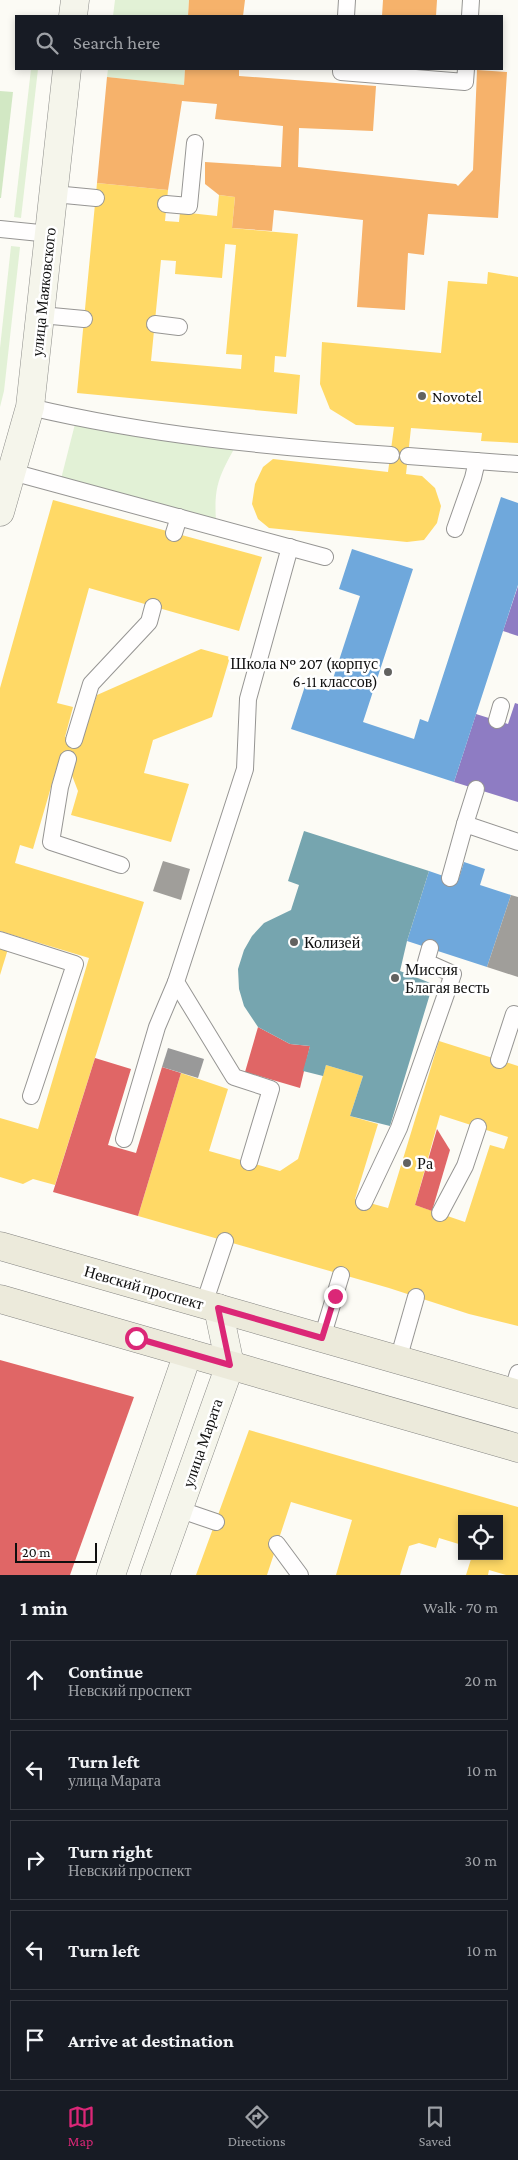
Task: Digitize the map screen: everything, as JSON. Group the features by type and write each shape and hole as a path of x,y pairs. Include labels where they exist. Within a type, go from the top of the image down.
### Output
{"main road":[{"name":"Невский проспект","path":"0,1246 398,1360 516,1387"},
{"path":"0,1299 518,1448"}],"street":[{"path":"73,15 75,0"},
{"name":"улица Маяковского","path":"0,512 8,467 30,407 67,70"},
{"path":"211,1306 230,1365"},
{"path":"111,1575 188,1353"},
{"name":"улица Марата","path":"156,1575 230,1365"}],"lane":[{"path":"346,15 347,0"},
{"path":"470,15 472,0"},
{"path":"342,70 341,72 465,82 466,70"},
{"path":"166,204 189,206 195,143"},
{"path":"54,194 96,198"},
{"path":"0,229 50,234"},
{"path":"41,315 84,319"},
{"path":"155,324 179,327"},
{"path":"30,407 63,415 204,438 313,450 391,455"},
{"path":"408,456 518,464"},
{"path":"455,529 477,461"},
{"path":"8,467 325,558"},
{"path":"174,533 178,517"},
{"path":"124,1139 158,1027 176,982 245,769 248,699 290,547"},
{"path":"72,734 91,684 149,622 153,606"},
{"path":"68,759 60,787 51,842 121,865"},
{"path":"450,878 476,789"},
{"path":"465,824 518,842"},
{"path":"0,940 75,964 32,1096"},
{"path":"364,1202 399,1128 453,974 426,962 430,948"},
{"path":"176,982 234,1077 271,1089 249,1162"},
{"path":"499,1060 514,1014"},
{"path":"440,1214 465,1166 478,1127"},
{"path":"211,1306 225,1241"},
{"path":"322,1338 341,1275"},
{"path":"398,1360 416,1297"},
{"path":"178,1509 216,1522"},
{"path":"277,1544 300,1575"}],"green space":[{"path":"115,0 189,0 188,15 113,15"},
{"path":"31,70 38,70 21,218 14,217"},
{"path":"108,70 185,70 184,85 107,77"},
{"path":"0,91 13,92 1,198 0,198"},
{"path":"11,246 20,247 4,391 0,407 0,348"},
{"path":"75,424 234,449 218,483 216,521 61,479"}],"building: Homes":[{"path":"97,183 168,190 165,221 179,222 180,212 217,216 219,195 235,197 232,228 298,234 286,357 275,356 274,372 300,375 297,414 77,393","holes":["225,244 236,245 226,354 242,355 241,369 151,361 161,260 176,261 175,274 222,278"]},
{"name":"Novotel","path":"488,272 518,277 518,443 481,441 482,433 411,428 406,474 422,476 435,488 441,506 437,523 424,540 407,542 269,528 258,519 252,504 255,484 263,467 273,459 388,472 394,427 356,425 330,409 320,384 322,342 441,353 448,281 487,284"},
{"path":"53,500 262,557 239,631 89,588 57,703 73,707 65,737 81,742 97,695 201,649 230,657 212,717 153,740 144,773 189,784 171,842 71,815 78,791 71,773 75,761 60,756 33,849 20,845 15,863 144,902 55,1185 33,1179 23,1184 0,1177 0,1118 38,1129 89,958 0,931 0,688"},
{"path":"0,946 8,949 0,975"},
{"path":"439,1041 518,1066 518,1326 469,1314 389,1288 138,1216 181,1073 228,1089 209,1151 280,1171 298,1159 326,1065 363,1076 350,1116 378,1124 355,1199 388,1208","holes":["440,1115 508,1137 504,1149 490,1145 465,1222 415,1205"]},
{"path":"249,1430 518,1507 518,1575 506,1575 489,1570 488,1575 466,1575 471,1560 503,1560 503,1515 458,1515 458,1544 439,1538 436,1548 419,1543 409,1546 400,1575 336,1575 352,1520 291,1502 267,1575 196,1575"}],"building: Shops":[{"path":"258,1027 290,1044 310,1046 300,1088 245,1072"},
{"path":"95,1058 131,1069 108,1145 136,1153 162,1067 181,1073 138,1216 53,1192"},
{"path":"437,1129 450,1150 432,1211 415,1205"},
{"path":"0,1360 134,1397 70,1575 0,1575"}],"building: Offices":[{"path":"518,586 518,636 503,631"},
{"path":"515,703 518,704 518,802 454,782 476,714 508,724"}],"building: Schools":[{"path":"501,497 518,503 518,585 454,782 291,729 306,683 329,691 360,596 339,589 352,549 413,569 363,722 414,739 420,719 428,722"},
{"path":"464,862 485,869 480,885 511,895 487,967 407,941 429,871 458,881"}],"building: Health":[{"path":"189,0 245,0 243,15 188,15"},
{"path":"383,0 437,0 436,15 382,15"},
{"path":"185,70 239,70 239,76 376,86 373,131 299,128 298,167 456,184 458,186 473,170 477,70 507,72 498,218 428,214 424,255 408,253 405,310 357,307 363,220 274,210 272,231 232,228 235,197 219,195 205,184 205,162 281,167 283,126 215,119 217,104 182,101 168,190 97,183 107,77 184,85"}],"building: Public":[{"path":"304,831 429,871 407,941 400,971 433,984 390,1126 350,1116 363,1076 326,1065 323,1076 303,1071 310,1046 290,1044 258,1027 244,1006 239,989 238,969 244,950 252,936 264,923 291,910 299,885 288,881"}],"building: Industry":[{"path":"168,1048 204,1059 198,1078 162,1067"}],"building: Other":[{"path":"163,861 190,869 181,900 153,891"},
{"path":"511,895 518,897 518,977 487,967"}],"place":[{"name":"Novotel","path":"422,396"},
{"name":"Школа № 207 (корпус 6-11 классов)","path":"388,672"},
{"name":"Колизей","path":"294,942"},
{"name":"Миссия Благая весть","path":"395,978"},
{"name":"Ра","path":"407,1163"}],"route":[{"path":"136,1338 230,1365 218,1308 322,1338 335,1296"}]}
